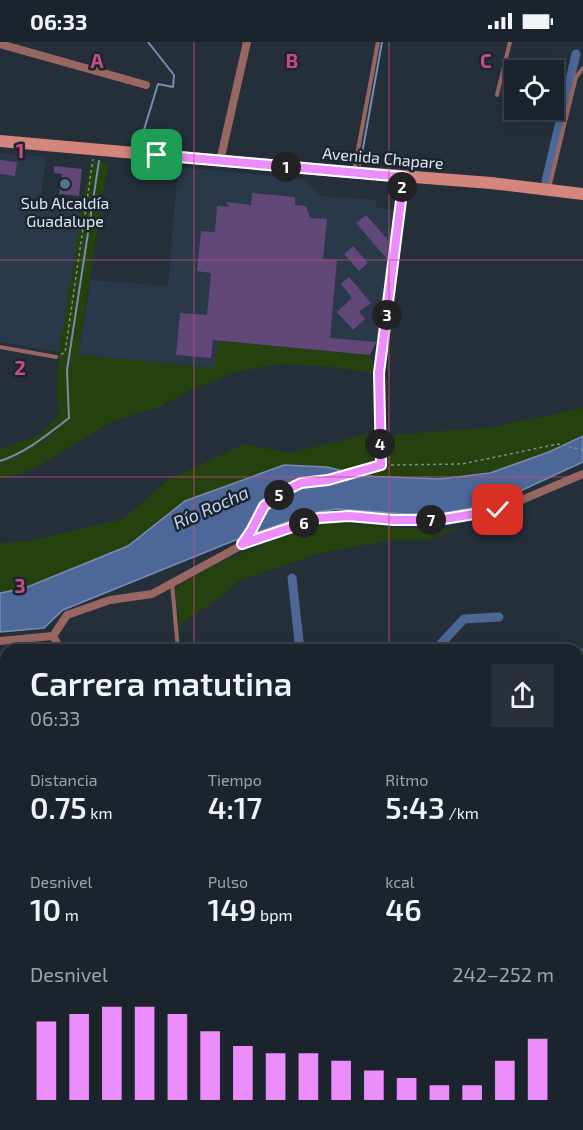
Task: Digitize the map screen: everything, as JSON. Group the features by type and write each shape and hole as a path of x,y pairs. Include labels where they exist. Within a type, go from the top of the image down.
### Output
{"main road":[{"name":"Avenida Chapare","path":"0,141 492,183 583,194"}],"street":[{"path":"220,161 247,42"},
{"path":"0,44 146,85"},
{"path":"381,465 379,373 404,177"},
{"path":"0,642 53,636 67,615 110,600 152,594 242,544 319,518 349,516 394,520 438,520 498,510 583,474"},
{"path":"53,636 58,644"}],"lane":[{"path":"354,172 378,42"},
{"path":"497,95 510,42"},
{"path":"549,191 576,77 583,68"},
{"path":"0,347 56,357"},
{"path":"172,583 177,644"}],"path":[{"path":"56,357 64,353 94,150"},
{"path":"242,544 264,506 301,483 328,480 381,465 462,464 558,444 583,450"}],"shaded area":[{"path":"0,153 46,157 39,207 83,213 59,352 0,342"},
{"path":"178,167 303,179 321,196 376,200 376,208 395,210 377,342 370,355 218,341 215,368 78,355 91,280 168,286"}],"green space":[{"path":"90,161 108,164 78,355 214,368 218,341 370,355 376,373 323,366 279,364 235,372 191,390 156,408 113,421 32,470 0,479 0,449 40,435 60,413 57,391 59,352"},
{"path":"583,408 583,436 549,452 490,473 440,479 410,478 363,476 327,467 185,501 128,546 25,588 0,593 0,543 29,541 123,519 168,480 244,444 290,453 371,433 394,435 493,427"},
{"path":"327,522 433,530 460,528 427,540 392,540 320,553 241,580 214,602 183,622 180,631 175,587 215,565 258,546"}],"water":[{"name":"Río Rocha","path":"583,436 583,462 490,505 443,513 407,514 337,509 312,513 233,541 63,610 44,628 0,632 0,593 25,588 128,546 185,501 284,465 327,467 363,476 440,479 490,473 549,452"}],"building":[{"path":"0,160 17,162 15,176 0,174"},
{"path":"54,166 82,169 79,196 59,194 62,174 54,173"},
{"path":"252,193 295,197 295,205 306,206 310,218 327,219 323,259 337,260 330,338 376,342 370,355 213,340 211,358 176,355 180,313 207,315 211,273 197,271 201,231 215,232 217,206 230,207 225,202 251,205"},
{"path":"366,215 389,241 387,259 356,223"},
{"path":"353,246 368,263 359,271 344,254"},
{"path":"349,277 371,303 359,312 365,319 353,330 337,312 352,298 341,284"}],"waterway":[{"path":"139,146 158,84 173,87 174,75 148,42"},
{"path":"360,165 382,42"},
{"path":"546,181 576,54"},
{"path":"0,461 28,448 69,418 67,370 99,161"},
{"path":"292,578 299,644"},
{"path":"441,644 464,619 499,617"}],"place":[{"name":"Sub Alcaldía Guadalupe","path":"65,184"}],"route":[{"path":"157,155 404,177 379,373 381,465 328,480 301,483 285,491 264,506 242,544 319,518 349,516 394,520 438,520 498,510"}]}
